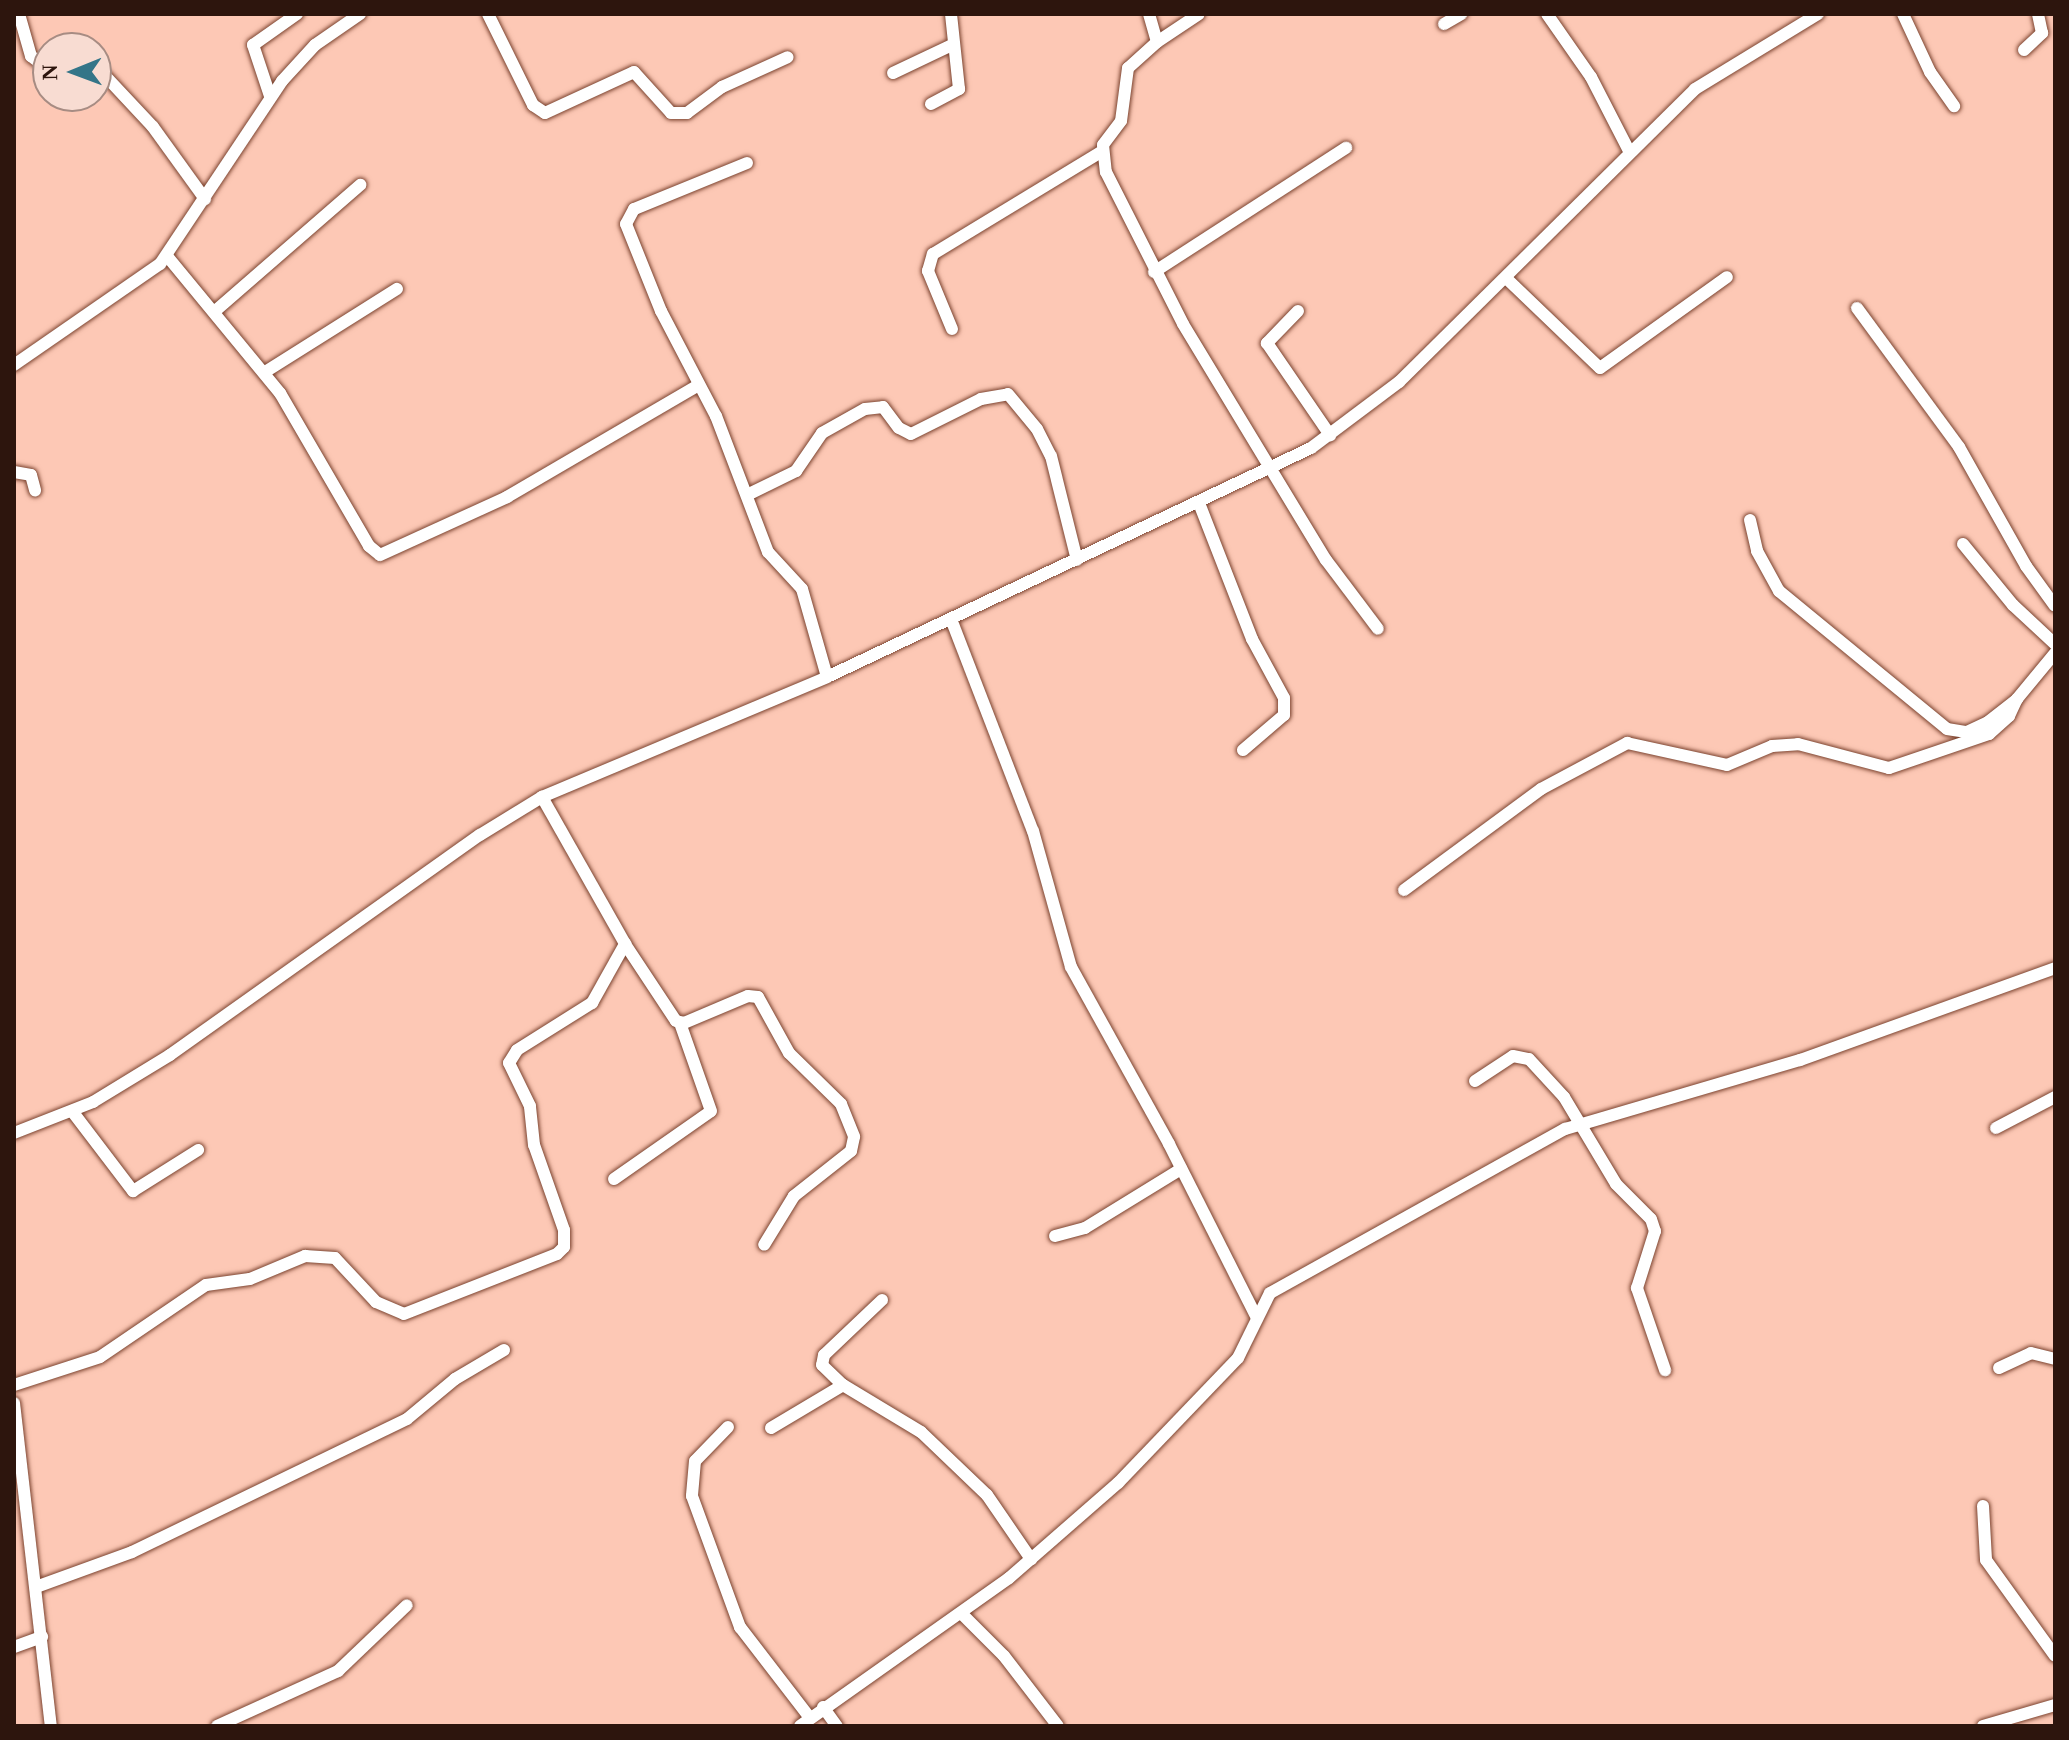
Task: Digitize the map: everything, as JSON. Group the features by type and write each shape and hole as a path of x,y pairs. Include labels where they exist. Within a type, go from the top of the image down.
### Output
{"street":[{"path":"19,14 32,57"},
{"path":"270,96 253,45 297,14"},
{"path":"14,365 117,298 167,256 270,96 315,45 360,14"},
{"path":"488,14 533,105 545,113 634,72 671,113 687,113 722,87 788,57"},
{"path":"931,104 959,89 951,14"},
{"path":"1149,14 1157,42"},
{"path":"952,329 928,271 933,254 1101,152 1121,121 1128,68 1157,42 1199,14"},
{"path":"1444,24 1461,14"},
{"path":"1547,14 1591,77 1629,151"},
{"path":"14,1133 72,1111 182,1048 480,835 542,797 827,677 1272,470 1330,435 1399,382 1695,89 1818,14"},
{"path":"1903,14 1930,72 1954,106"},
{"path":"2024,50 2042,33 2038,14"},
{"path":"893,73 952,45"},
{"path":"112,83 153,127 205,199"},
{"path":"1154,272 1346,148"},
{"path":"1101,152 1120,206 1154,272 1326,560 1378,629"},
{"path":"747,163 634,209 626,224 697,386 716,416 772,559 802,589 827,677"},
{"path":"214,312 360,185"},
{"path":"167,256 265,372 369,546 380,555 507,497 697,386"},
{"path":"1506,278 1600,368 1727,277"},
{"path":"265,372 397,289"},
{"path":"1857,308 1959,447 2026,566 2055,606"},
{"path":"1298,311 1267,343 1330,435"},
{"path":"747,495 796,471 822,433 865,409 883,407 899,428 911,434 981,399 1008,394 1037,429 1051,456 1077,560"},
{"path":"14,472 31,475 35,490"},
{"path":"1199,503 1252,639 1284,698 1284,715 1243,750"},
{"path":"1750,520 1757,551 1779,591 1947,729 1975,730 2017,699"},
{"path":"1963,544 2013,605 2055,644"},
{"path":"951,619 1033,831 1071,967 1181,1169 1257,1318"},
{"path":"1404,890 1541,789 1627,743 1727,765 1772,746 1798,744 1889,768 1989,734 2055,653"},
{"path":"542,797 625,944 680,1023 711,1111 614,1179"},
{"path":"14,1385 100,1357 206,1285 250,1279 305,1256 335,1258 376,1302 404,1314 557,1254 564,1247 564,1230 534,1145 530,1106 509,1063 517,1050 592,1003 625,944"},
{"path":"728,1427 695,1461 692,1496 740,1627 805,1722 962,1614 1031,1559 1213,1388 1238,1358 1270,1293 1544,1140 1581,1124 1800,1060 2055,968"},
{"path":"680,1023 748,996 758,997 783,1045 836,1096 851,1128 851,1151 794,1196 764,1245"},
{"path":"1475,1081 1521,1055 1550,1079 1616,1184 1640,1205 1655,1231 1637,1288 1665,1370"},
{"path":"1996,1128 2055,1097"},
{"path":"72,1111 133,1191 198,1150"},
{"path":"1055,1236 1085,1228 1181,1169"},
{"path":"882,1300 824,1355 822,1365 843,1385 921,1432 987,1495 1031,1559"},
{"path":"36,1587 132,1552 407,1419 455,1379 504,1350"},
{"path":"1999,1368 2031,1353 2055,1359"},
{"path":"771,1428 843,1385"},
{"path":"14,1403 18,1479 36,1587 51,1726"},
{"path":"1983,1506 1986,1560 2055,1656"},
{"path":"217,1726 338,1671 407,1605"},
{"path":"962,1614 1004,1656 1058,1726"},
{"path":"14,1647 42,1637"},
{"path":"1983,1726 2055,1705"},
{"path":"823,1707 837,1726"}]}
